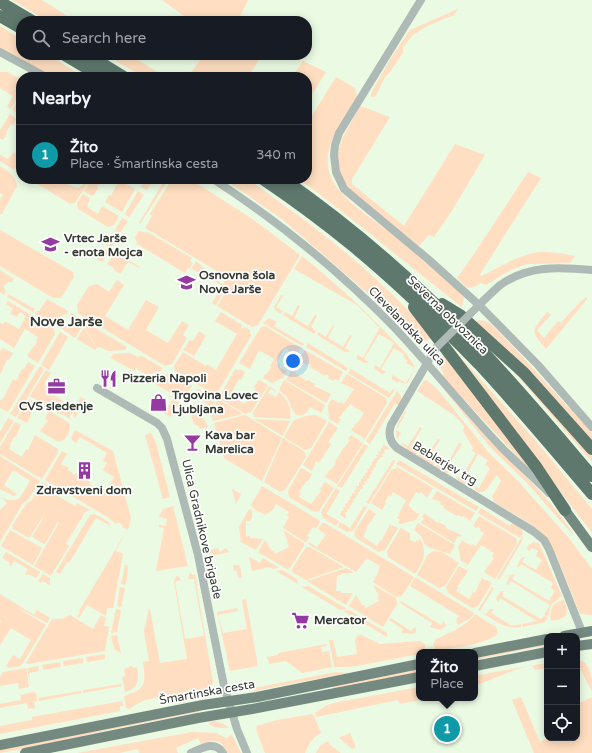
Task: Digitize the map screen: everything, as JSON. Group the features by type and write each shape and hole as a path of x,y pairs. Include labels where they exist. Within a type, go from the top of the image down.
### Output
{"highway":[{"path":"0,2 24,16"},
{"path":"0,16 16,25"},
{"path":"73,60 94,72"},
{"path":"96,60 116,72"},
{"name":"Severna obvoznica","path":"270,184 305,208 353,246 432,317 479,364 592,494"},
{"name":"Severna obvoznica","path":"290,184 347,226 424,294 484,353 525,397 592,476"},
{"path":"400,288 537,468 565,510"},
{"path":"424,294 460,315 495,346 538,388 592,448"}],"main road":[{"path":"565,510 592,547"},
{"path":"478,652 544,640"},
{"path":"580,646 592,644"},
{"path":"478,665 544,653"},
{"name":"Šmartinska cesta","path":"0,745 416,665"},
{"name":"Šmartinska cesta","path":"25,753 231,712 416,678"}],"street":[{"path":"421,0 339,133 335,145 334,155 336,172 344,189 428,259 479,305 538,365 592,427"},
{"path":"0,52 37,72"},
{"name":"Clevelandska ulica","path":"220,184 277,224 327,264 391,324 504,450 565,510"},
{"name":"Beblerjev trg","path":"587,632 549,549 540,537 533,531 397,448 392,443 390,432 391,425 436,348 500,286 524,273 552,268 592,270"},
{"name":"Ulica Gradnikove brigade","path":"97,388 157,423 162,428 167,439 198,556 224,686 231,712 247,753"},
{"path":"191,753 206,746 213,746 219,748 222,753"}],"shaded area":[{"path":"12,0 42,0 67,16 39,16"},
{"path":"162,0 248,0 240,16 184,16"},
{"path":"458,9 454,15 427,26 413,35 403,47 403,53 385,77 375,97 371,97 371,93 391,58 410,30"},
{"path":"0,26 16,36 16,58 0,49"},
{"path":"20,60 56,60 76,72 41,72"},
{"path":"114,60 138,60 157,72 135,72"},
{"path":"200,60 259,60 251,72 192,72"},
{"path":"303,61 326,72 312,94 312,72 295,72"},
{"path":"0,72 8,72 16,77 16,100 11,109 7,107 13,96 0,88"},
{"path":"336,77 355,88 357,96 334,135 328,154 329,172 333,181 341,192 355,206 413,250 456,289 464,297 462,307 361,226 306,184 312,184 312,116"},
{"path":"16,103 16,112 12,110"},
{"path":"360,106 390,117 352,179 352,184 404,226 455,144 485,155 453,209 434,237 429,235 419,246 349,189 339,172 337,158 339,148 343,137"},
{"path":"10,114 16,119 13,125 11,124 3,140 0,138 0,130"},
{"path":"14,152 16,153 16,167 14,170 0,161 0,155 8,159"},
{"path":"0,166 9,172 17,186 2,214 0,214 0,200 3,195 0,193"},
{"path":"528,172 541,178 480,274 481,276 518,258 533,253 550,252 575,256 570,263 527,264 511,270 486,285 481,283 470,288 466,286 457,278"},
{"path":"38,184 65,184 78,188 83,184 87,184 75,203 70,204"},
{"path":"89,184 99,184 92,196 84,191"},
{"path":"117,184 126,184 135,189 122,212 105,202 109,195 111,196"},
{"path":"143,184 151,184 147,190 141,187"},
{"path":"162,184 166,184 140,224 139,223"},
{"path":"169,184 198,184 254,220 300,255 258,325 252,327 217,306 227,290 227,287 223,284 227,277 145,228 152,216 150,214"},
{"path":"231,184 254,184 299,216 340,248 379,282 434,338 424,341 419,338 418,340 380,304 282,219"},
{"path":"138,191 144,195 129,217 125,214"},
{"path":"83,194 90,198 87,207 98,214 102,206 119,216 114,225 108,227 78,209 77,203"},
{"path":"122,218 128,221 120,233 115,230"},
{"path":"0,230 73,272 74,277 61,298 53,298 0,266"},
{"path":"114,231 119,234 111,248 106,245"},
{"path":"139,231 149,233 192,258 190,261 193,263 189,269 188,268 185,273 137,244 135,237"},
{"path":"104,249 109,251 102,262 97,260"},
{"path":"115,252 140,267 139,268 128,262 120,274 107,264"},
{"path":"302,256 335,284 367,314 379,327 375,325 376,324 357,305 294,269"},
{"path":"196,261 226,288 216,305 212,303 222,286 191,269"},
{"path":"0,270 14,279 12,282 8,282 4,285 6,292 4,295 0,292"},
{"path":"117,280 124,285 105,316 128,330 146,300 159,307 146,330 168,343 182,321 189,325 183,335 187,338 172,364 165,366 78,313 77,305 89,286 97,284 109,292"},
{"path":"8,294 35,309 33,312 7,297"},
{"path":"281,295 283,296 276,307 283,311 281,314 275,310 274,307"},
{"path":"587,297 587,299 546,349 537,338 534,330 542,318 547,312 551,315 538,329 538,332 544,338 558,321 561,323 580,302"},
{"path":"47,299 68,311 67,314 60,316 58,320 60,325 59,328 35,314 39,311"},
{"path":"8,301 54,329 55,334 38,363 27,356 34,345 35,346 38,337 25,329 14,348 0,339 0,323 2,324 6,322 19,329 26,316 20,312 17,317 10,314 13,309 6,304"},
{"path":"298,305 300,306 294,318 308,326 315,315 317,316 311,327 316,331 314,334 283,315 285,312 292,316"},
{"path":"221,312 242,325 241,329 245,327 250,330 251,336 219,390 213,393 175,372 174,366 183,352 206,366 207,364 216,370 237,334 215,321"},
{"path":"71,313 85,322 75,338 62,329 70,324"},
{"path":"269,318 277,322 274,326 304,344 302,346 263,323"},
{"path":"478,320 490,323 567,406 569,406 592,433 592,443 474,323"},
{"path":"87,323 127,347 125,350 108,351 100,347 97,348 84,327"},
{"path":"333,325 334,326 328,338 343,347 350,335 352,336 345,348 350,351 349,352 345,352 317,335 318,332 326,337"},
{"path":"265,326 301,348 296,356 288,352 289,350 285,348 276,363 280,365 279,367 287,371 283,378 272,383 263,378 265,374 267,374 274,359 259,350 250,369 239,363 261,327"},
{"path":"380,327 410,359 415,368 406,363 407,360 403,357 404,354 394,348 381,369 386,372 382,374 374,368 375,365 380,368 394,343 379,334 364,359 369,362 364,363 357,359 357,355 363,358"},
{"path":"84,328 97,349 95,350 77,339"},
{"path":"199,331 206,336 194,356 183,350 190,340 193,341"},
{"path":"60,332 68,337 49,370 41,365"},
{"path":"308,343 348,368 346,371 306,347"},
{"path":"3,348 13,353 9,360 7,360 0,375 0,351"},
{"path":"305,350 343,372 338,381 335,379 333,381 328,378 329,376 326,374 325,376 310,367 311,365 308,363 307,365 302,362 303,360 300,358"},
{"path":"130,353 138,357 142,356 163,368 161,371 147,375 136,368 134,371 111,358 113,354"},
{"path":"446,353 532,468 530,470 442,376 444,374 440,365 440,360"},
{"path":"461,361 466,363 535,440 592,509 592,533"},
{"path":"28,362 35,366 8,412 0,408 0,401 3,399 13,379 16,381 22,369 23,370"},
{"path":"40,366 44,369 16,417 10,414"},
{"path":"415,368 408,383 406,383"},
{"path":"235,369 239,371 240,369 245,372 241,380 239,379 230,395 244,404 249,400 256,389 254,387 259,380 268,385 251,412 245,414 222,400 221,394"},
{"path":"351,369 390,393 393,389 395,390 389,398 348,373"},
{"path":"46,370 51,373 44,384 46,386 45,390 74,408 81,397 86,400 75,418 73,413 70,414 70,419 30,396"},
{"path":"292,370 306,381 308,380 315,384 314,386 331,394 326,403 286,380"},
{"path":"515,371 592,456 592,462 514,372"},
{"path":"166,374 174,379 179,378 192,386 182,400 149,380 151,377"},
{"path":"347,374 386,398 387,403 365,439 351,430 364,413 350,404 339,418 341,419 338,424 329,419 328,405 332,399 344,404 354,389 341,383"},
{"path":"392,375 406,383 399,381 398,383 392,379"},
{"path":"284,380 325,405 321,413 310,407 309,410 303,415 300,416 295,414 285,395 279,390"},
{"path":"427,380 439,391 489,453 518,481 568,537 592,569 592,615 580,614 552,546 540,532 526,521 494,502 492,497 501,481 497,475 483,492 478,492 475,490 474,486 479,488 490,468 485,465 488,460 478,454 464,479 468,482 464,484 457,480 457,476 461,478 476,453 472,451 473,448 463,431 464,426 454,415 417,391 424,381"},
{"path":"269,386 276,392 271,389 268,393 276,397 279,392 287,401 290,407 290,419 254,417 253,413"},
{"path":"441,386 482,432 543,494 574,535 527,483 490,447"},
{"path":"197,388 215,400 210,410 207,404 199,399"},
{"path":"397,391 401,396 401,401 398,405 395,403 370,444 366,441"},
{"path":"29,399 38,404 30,415 31,416 27,423 17,418"},
{"path":"173,399 180,403 170,417 164,413"},
{"path":"217,401 221,401 243,414 213,421 211,413"},
{"path":"191,404 200,407 204,416 196,412"},
{"path":"49,411 68,422 70,425 67,436 61,441 58,442 40,431 48,421 45,419"},
{"path":"405,411 404,417 396,429 399,422"},
{"path":"190,412 204,419 208,427 200,429 199,426 194,424"},
{"path":"245,415 282,438 262,481 224,458 214,423"},
{"path":"316,415 327,421 311,448 305,450 284,437 294,420 306,416"},
{"path":"8,418 14,421 0,443 0,432"},
{"path":"254,419 290,421 283,436"},
{"path":"15,422 21,425 16,437 14,437 10,444 9,449 22,457 26,449 28,450 35,435 58,449 58,453 42,479 0,454 0,447"},
{"path":"329,422 338,428 328,442 331,444 319,463 316,461 312,471 303,465"},
{"path":"420,427 422,428 410,448 417,452 415,455 406,450 407,448 401,444 402,443 408,446"},
{"path":"75,430 113,451 131,518 128,530 122,527 123,525 118,522 116,524 109,518 45,480 62,451 67,454 61,464 69,468 68,470 75,475 76,473 90,482 89,484 97,488 98,486 106,490 114,477 103,470 107,463 103,461 107,453 80,437 76,443 73,441 71,438"},
{"path":"396,430 401,433 398,438 399,442 396,434"},
{"path":"151,433 156,443 170,497 163,499 145,435"},
{"path":"351,435 363,443 337,484 325,477 336,463 335,462 344,447 350,440 348,439"},
{"path":"283,438 304,451 306,457 285,490 280,492 264,482"},
{"path":"438,439 440,440 428,458 435,463 433,466 417,456 419,453 426,457"},
{"path":"459,443 462,444 446,469 451,472 446,473 435,467 437,464 445,468"},
{"path":"364,444 368,446 342,488 337,486"},
{"path":"383,444 390,449 384,450 385,453 382,454 383,457 380,457 380,459 377,460 378,462 375,463 376,467 371,471 372,474 369,475 370,478 364,482 365,485 362,485 363,488 360,489 356,498 353,499 354,502 351,503 352,505 349,506 350,509 347,509 347,512 345,513 346,519 339,514 341,514 341,511 344,510 343,507 346,507 345,504 348,503 348,500 350,500 352,493 355,493 354,490 357,489 356,486 359,486 361,479 363,479 363,476 366,475 365,473 368,472 367,469 370,468 370,465 372,465 374,459 377,458 376,455 379,455 378,451 381,451"},
{"path":"0,456 40,481 28,500 23,503 0,542 0,510 7,503 2,498 17,500 30,481 13,470 4,485 17,494 14,496 0,489"},
{"path":"393,460 396,460 369,504 366,503"},
{"path":"399,460 479,507 476,511 396,464"},
{"path":"397,467 433,488 427,498 421,492 419,494 416,492 408,505 418,514 420,513 416,520 401,524 398,523 400,520 397,518 406,500 393,492 391,496 389,495 382,510 371,503 392,469 396,469"},
{"path":"301,468 312,474 299,492 301,493 299,497 311,504 322,490 320,489 325,482 334,488 319,511 314,512 289,497 288,491"},
{"path":"43,482 57,491 56,495 75,506 77,503 90,510 85,512 66,544 69,546 51,576 34,566 59,523 57,522 45,544 32,537 45,515 29,538 13,529 12,526 26,504 31,501"},
{"path":"262,486 319,520 320,522 316,528 313,527 307,536 309,538 307,541 305,542 283,528 289,517 287,516 289,512 276,504 272,511 268,514 266,513 266,515 251,505"},
{"path":"336,488 340,491 326,514 339,521 336,526 323,518 321,512"},
{"path":"232,489 241,494 236,504"},
{"path":"437,491 475,513 470,521 463,516 457,516 443,508 444,506 440,504 441,502 432,499"},
{"path":"173,506 188,566 156,571 164,528 159,527 159,525 166,526 167,519 159,517 163,509"},
{"path":"364,506 367,507 353,531 347,532 338,527 340,522 350,528"},
{"path":"481,508 510,526 513,521 521,528 523,533 520,538 478,513"},
{"path":"249,509 252,510 252,519 250,521 246,521 246,536 250,536 250,538 263,539 256,550 241,542 239,527"},
{"path":"369,509 376,514 366,528 367,529 363,537 377,546 391,523 391,525 398,528 385,550 379,552 356,538 354,532"},
{"path":"424,513 438,523 439,522 446,526 446,528 461,535 460,537 458,536 454,543 421,523 424,518 422,517"},
{"path":"95,514 109,522 110,526 96,518 69,563 67,562 60,574 56,572 90,515"},
{"path":"479,516 516,538 517,543 495,579 484,572 494,558 492,557 494,553 481,545 469,565 461,561 458,547 463,539 463,541 471,546 472,544 476,546 484,533 480,531 481,529 477,526 476,528 473,526"},
{"path":"322,523 325,523 414,577 402,596 396,597 373,582 380,566 367,558 356,572 308,544 309,542 317,547 326,535 318,529"},
{"path":"418,523 455,545 450,554 428,547 424,543 421,536 414,530"},
{"path":"401,528 410,533 410,540 415,542 420,539 424,548 424,556 415,574 388,557 387,551"},
{"path":"10,530 42,548 33,565 1,546"},
{"path":"283,530 304,543 304,546 290,568 287,569 258,552 265,540 275,554 289,547"},
{"path":"126,532 116,551 123,554 113,608 107,608 106,616 87,605 79,618 77,617 80,612 79,611"},
{"path":"523,535 522,541 499,580 497,578"},
{"path":"534,542 539,543 562,596 551,605 548,616 544,615 550,605 511,581 508,585 506,584 510,575 513,574 515,575 512,579 549,601 555,591 551,588 553,583 521,564 518,568 517,566 521,558 525,557 522,562 536,570 542,560 536,556 538,551 532,547 529,551 527,548"},
{"path":"306,547 310,547 344,567 306,580 292,572 292,569"},
{"path":"218,548 220,552 226,548 229,552 211,556 210,550"},
{"path":"434,551 442,552 459,563 445,586 439,588 417,575 428,554"},
{"path":"6,552 40,572 36,578 25,574 28,569 14,561 11,566 9,565 10,563 2,558"},
{"path":"249,557 260,563 263,558 279,568 273,569 270,567 252,571"},
{"path":"125,565 128,566 126,585 121,584"},
{"path":"233,565 240,566 242,578 238,578 237,570 234,571"},
{"path":"459,566 468,571 457,587 458,588 456,591 469,599 473,592 475,593 482,578 492,583 478,606 472,608 448,593 446,587"},
{"path":"346,568 354,573 341,573 341,575 337,575 336,591 341,591 341,593 353,593 346,605 307,581"},
{"path":"282,570 297,579 298,584 276,571"},
{"path":"191,572 191,574 195,575 196,579 213,684 198,691 149,699 130,709 126,708 124,696 137,691 143,685 143,662 149,661 144,631 149,608 160,663 187,659 174,582 177,576 181,580 175,582 185,639 204,636 194,579 188,579"},
{"path":"43,574 50,578 50,585 42,581 41,583 38,581"},
{"path":"415,577 474,613 471,618 458,625 456,620 459,616 410,586"},
{"path":"373,585 396,598 397,604 383,627 349,606 356,595 362,605 366,608 379,601 377,597 379,596"},
{"path":"308,586 347,609 340,610 302,587"},
{"path":"120,587 125,588 121,607 117,606"},
{"path":"492,587 494,588 480,611 478,610"},
{"path":"501,591 504,591 502,596 541,619 544,616 548,617 545,622 523,627 522,624 537,621 500,598 498,602 496,599"},
{"path":"0,594 34,615 37,610 50,618 47,623 11,604 46,625 21,666 9,668 6,666 13,655 20,659 31,640 11,628 0,645 0,623 2,619 0,621"},
{"path":"246,599 258,666 230,671 217,612 237,608 238,611 218,615 223,633 247,629 242,600"},
{"path":"564,600 567,610 566,615 561,619 551,621 550,614 552,608 560,601"},
{"path":"401,601 441,625 444,621 446,626 440,630 430,627 432,623 400,603"},
{"path":"116,609 121,610 117,632 111,633"},
{"path":"490,609 494,609 491,613 512,626 521,624 521,627 516,628 505,626 481,612 486,614"},
{"path":"349,610 387,633 387,637 343,611"},
{"path":"475,614 496,627 498,633 494,637 478,643 459,647 435,649 433,644 435,640 463,626"},
{"path":"70,615 93,629 101,615 106,618 104,626 109,627 105,651 28,664 26,663 52,619 62,619"},
{"path":"391,618 411,631 414,627 416,628 416,632 412,634 401,633 403,629 389,620"},
{"path":"117,635 121,653 114,649 111,636"},
{"path":"361,635 380,644 419,641 425,644 425,649 416,649 416,655 351,667 334,667 329,640 333,640 337,657 357,654 355,641 357,636"},
{"path":"327,644 327,646 321,647 322,652 329,651 332,667 302,673 286,661 269,664 267,657 278,655 278,653"},
{"path":"544,644 544,646 478,659 478,657"},
{"path":"105,654 105,659 87,662 86,657"},
{"path":"83,658 83,663 64,666 63,661"},
{"path":"580,661 586,664 590,672 592,692 580,668"},
{"path":"60,662 61,667 43,670 42,665"},
{"path":"544,663 544,668 535,670 532,665"},
{"path":"38,666 39,671 29,673 31,686 27,668"},
{"path":"132,666 133,668 137,667 137,683 133,689 125,692 122,677 125,676 124,669"},
{"path":"527,666 478,685 478,675"},
{"path":"26,668 29,687 19,689 18,683 0,686 0,677 3,672"},
{"path":"416,669 416,674 333,689 333,687 359,680"},
{"path":"336,672 349,673 253,690 254,688"},
{"path":"122,684 122,686 83,693 83,690"},
{"path":"416,688 416,701 400,704 398,700 316,717 315,713 327,705"},
{"path":"81,691 82,693 39,701 38,698"},
{"path":"33,692 36,693 37,701 34,702 35,708 28,709 27,703 0,708 0,704 21,700 20,695"},
{"path":"521,697 540,742 544,740 580,741 580,703 592,697 592,753 534,753 512,700"},
{"path":"122,701 124,706 120,706 120,711 0,734 0,726 32,720 32,717"},
{"path":"199,712 0,753 0,749"},
{"path":"313,714 321,733 309,744 305,753 265,753 256,729 257,726 277,720"},
{"path":"215,721 224,724 229,728 214,727 208,722"},
{"path":"192,732 216,733 226,738 232,735 241,753 227,753 225,748 217,741 201,744 198,738 176,748 178,753 139,753 138,749 120,753 77,753"},
{"path":"350,733 356,747 352,749 339,738"},
{"path":"328,741 329,744 341,753 316,753 320,746"}],"place":[{"name":"Vrtec Jarše - enota Mojca","path":"51,245"},
{"name":"Osnovna šola Nove Jarše","path":"186,282"},
{"name":"Pizzeria Napoli","path":"109,378"},
{"name":"CVS sledenje","path":"56,387"},
{"name":"Trgovina Lovec Ljubljana","path":"159,402"},
{"name":"Kava bar Marelica","path":"192,442"},
{"name":"Zdravstveni dom","path":"84,471"},
{"name":"Mercator","path":"301,620"},
{"name":"Žito","path":"447,729"}],"district":[{"name":"Nove Jarše","path":"66,321"}]}
